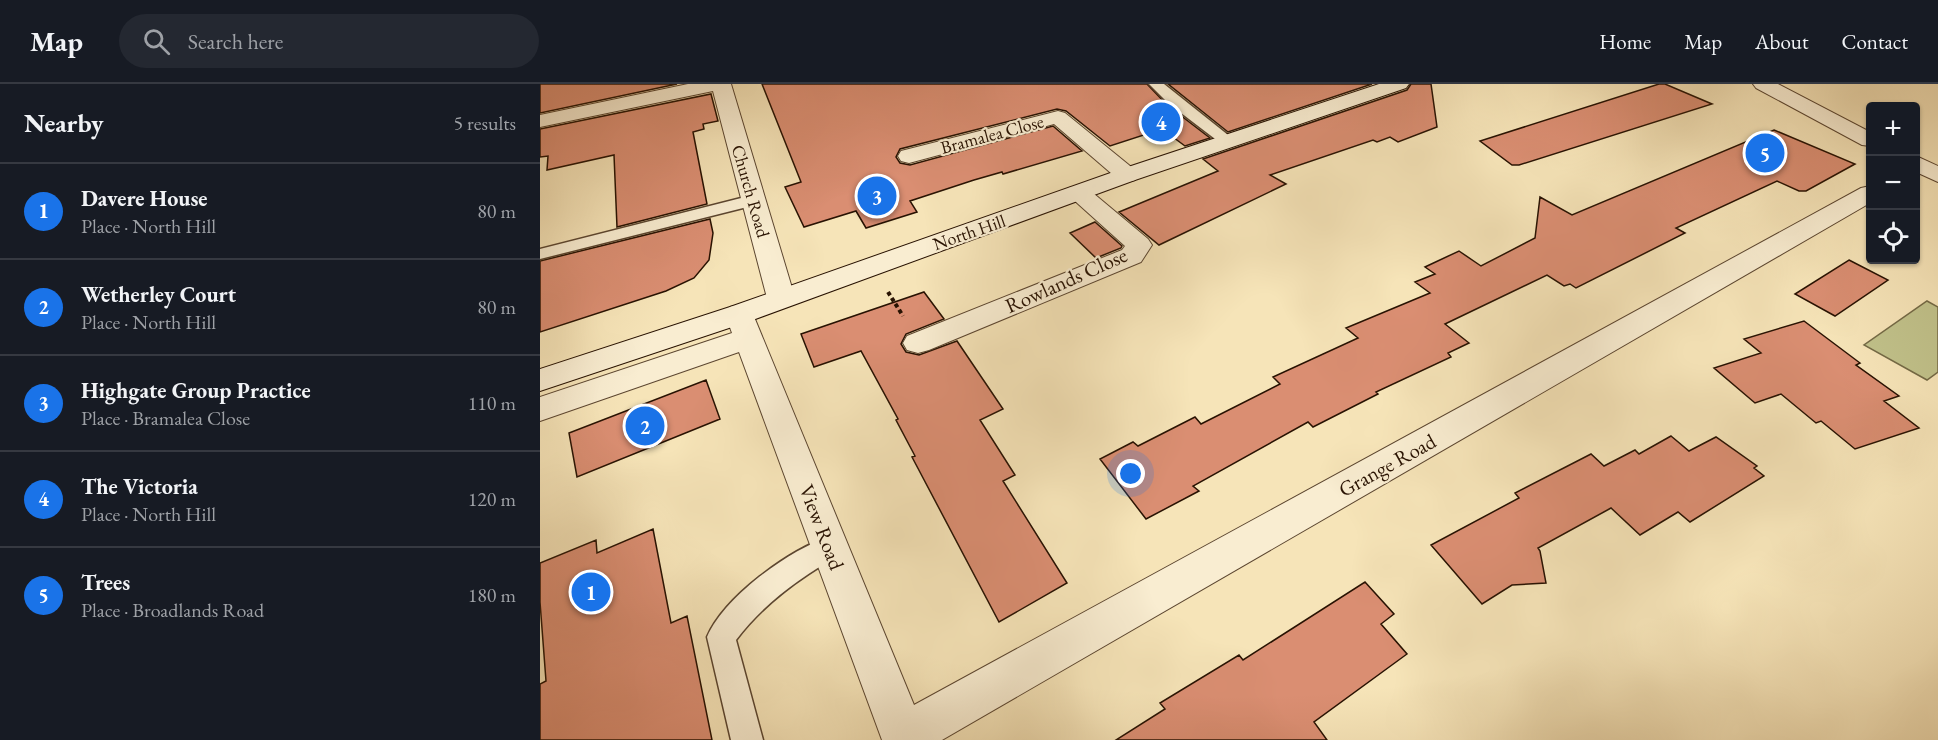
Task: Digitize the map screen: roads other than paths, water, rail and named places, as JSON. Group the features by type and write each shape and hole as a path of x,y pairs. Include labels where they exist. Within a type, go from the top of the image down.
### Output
{"street":[{"path":"540,121 716,84"},
{"name":"Church Road","path":"721,84 781,298"},
{"name":"North Hill","path":"540,409 744,326 781,298 1127,175 1399,84"},
{"path":"1763,84 1866,138"},
{"name":"Bramalea Close","path":"909,156 1058,117 1127,175"},
{"name":"Rowlands Close","path":"918,343 1132,256 1139,245 1078,193"},
{"name":"Grange Road","path":"904,738 1866,195"},
{"name":"North Hill","path":"540,380 744,326"},
{"name":"View Road","path":"744,326 904,738"}],"lane":[{"path":"1156,84 1228,142"},
{"path":"540,254 753,200"},
{"path":"747,740 721,638 742,609 765,589 789,570 830,547"}],"place":[{"name":"The Victoria","path":"1161,122"},
{"name":"Trees","path":"1765,153"},
{"name":"Highgate Group Practice","path":"877,196"},
{"name":"Wetherley Court","path":"645,426"},
{"name":"Davere House","path":"591,592"}]}
